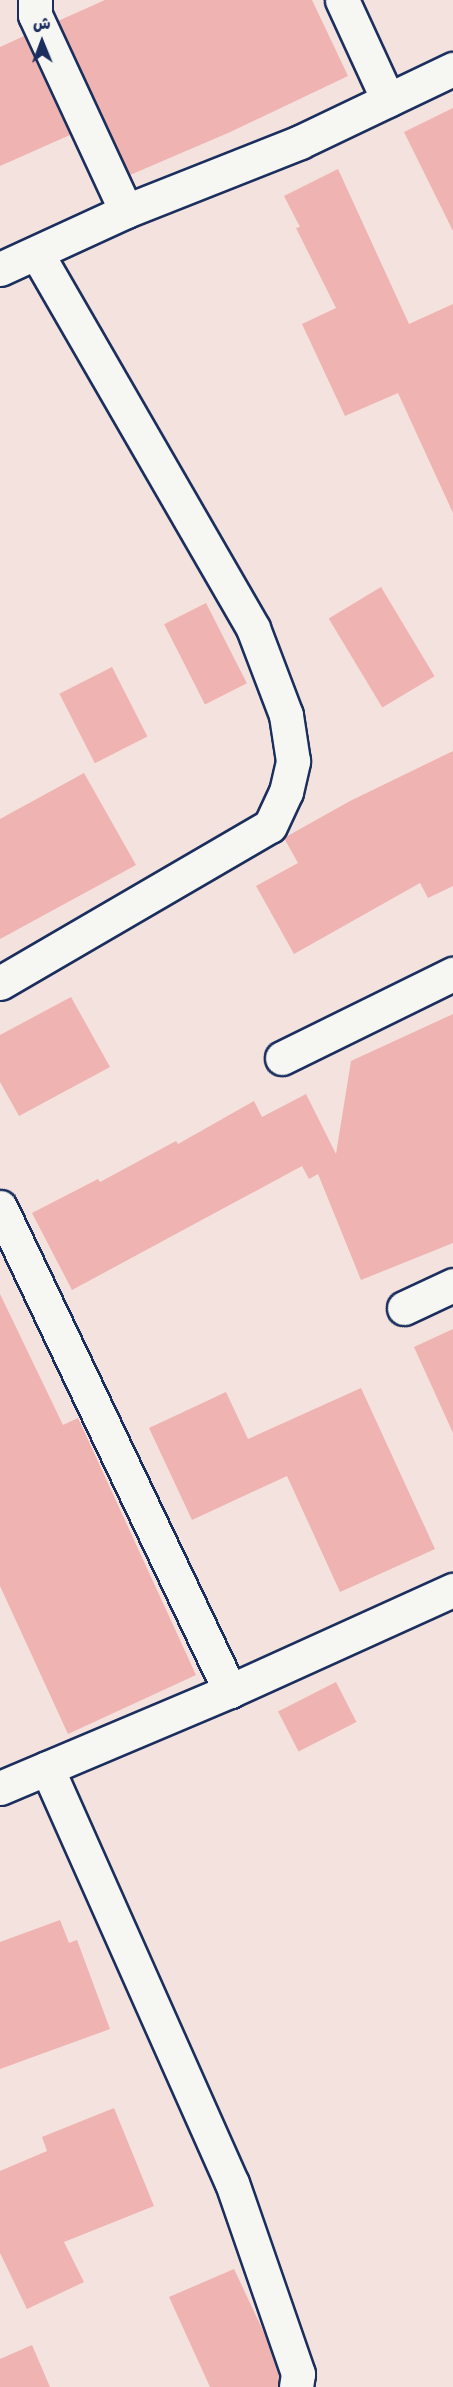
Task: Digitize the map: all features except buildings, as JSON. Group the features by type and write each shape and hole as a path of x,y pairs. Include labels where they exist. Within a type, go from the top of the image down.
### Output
{"street":[{"path":"35,0 34,15 126,211"},
{"path":"342,0 388,100"},
{"path":"0,269 37,254 126,211 300,142 453,69"},
{"path":"0,983 270,826 286,792 292,761 286,715 253,628 37,254"},
{"path":"282,1058 453,974"},
{"path":"0,1207 230,1691"},
{"path":"404,1308 453,1285"},
{"path":"0,1788 230,1691 453,1590"},
{"path":"46,1768 232,2183 294,2363 297,2374 296,2387"}]}
